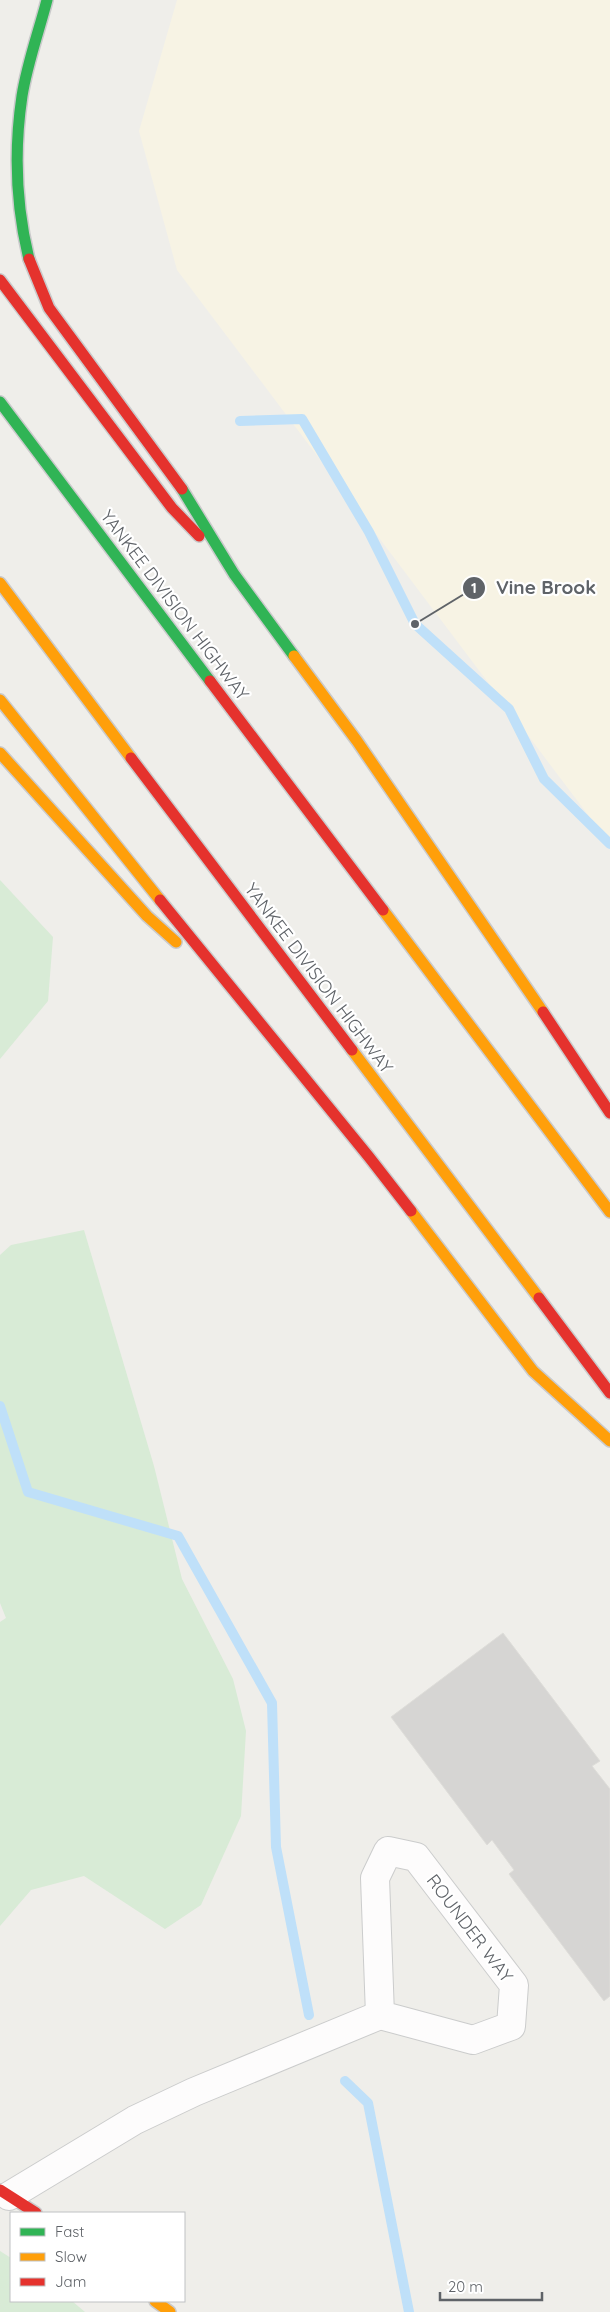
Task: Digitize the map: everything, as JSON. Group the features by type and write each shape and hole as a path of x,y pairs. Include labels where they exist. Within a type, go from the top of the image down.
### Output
{"main road":[{"path":"47,0 22,95 17,152 19,209 30,265 49,308 188,496 234,574 357,741 549,1020 610,1113"},
{"path":"0,280 172,508 234,574"},
{"name":"YANKEE DIVISION HIGHWAY","path":"0,402 610,1212"},
{"name":"YANKEE DIVISION HIGHWAY","path":"0,583 610,1393"},
{"path":"0,700 368,1157 533,1371 610,1441"},
{"path":"0,753 147,916 236,995"},
{"path":"5,2193 34,2212"},
{"path":"156,2302 170,2312"}],"street":[{"name":"ROUNDER WAY","path":"388,1851 416,1857 514,1985 511,2026 473,2040 380,2016 375,1878 388,1851"},
{"path":"5,2193 135,2120 194,2092 380,2016"}],"shaded area":[{"path":"177,0 610,0 610,844 177,270 139,131"}],"green space":[{"path":"0,880 53,937 48,1001 0,1059"},
{"path":"84,1230 154,1466 182,1579 233,1679 246,1731 241,1816 201,1905 165,1929 84,1876 31,1890 0,1926 0,1622 6,1618 0,1603 0,1255 11,1245"},
{"path":"0,2251 10,2257 10,2302 73,2302 85,2312 0,2312"}],"building":[{"path":"503,1633 600,1761 592,1766 610,1789 610,1996 604,2001 509,1874 514,1870 492,1840 487,1845 391,1717"}],"waterway":[{"path":"240,421 302,419 369,532 415,624 509,709 544,779 610,844"},
{"path":"0,1406 28,1492 178,1536 272,1703 276,1847 309,2015"},
{"path":"345,2081 368,2103 409,2312"}],"traffic: fast":[{"path":"29,259 19,198 17,157 19,116 24,84 47,0"},
{"path":"0,402 210,681"},
{"path":"182,489 234,574 294,656"}],"traffic: slow":[{"path":"0,583 131,758"},
{"path":"294,656 357,741 543,1012"},
{"path":"0,700 160,900"},
{"path":"0,753 147,916 176,942"},
{"path":"383,910 610,1212"},
{"path":"352,1050 539,1298"},
{"path":"411,1211 533,1371 610,1441"},
{"path":"156,2302 170,2312"}],"traffic: jam":[{"path":"29,259 49,308 182,489"},
{"path":"0,280 172,508 199,536"},
{"path":"210,681 383,910"},
{"path":"131,758 352,1050"},
{"path":"160,900 411,1211"},
{"path":"543,1012 610,1113"},
{"path":"539,1298 610,1393"},
{"path":"0,2190 34,2212"}],"place":[{"name":"Vine Brook","path":"415,624"}]}
